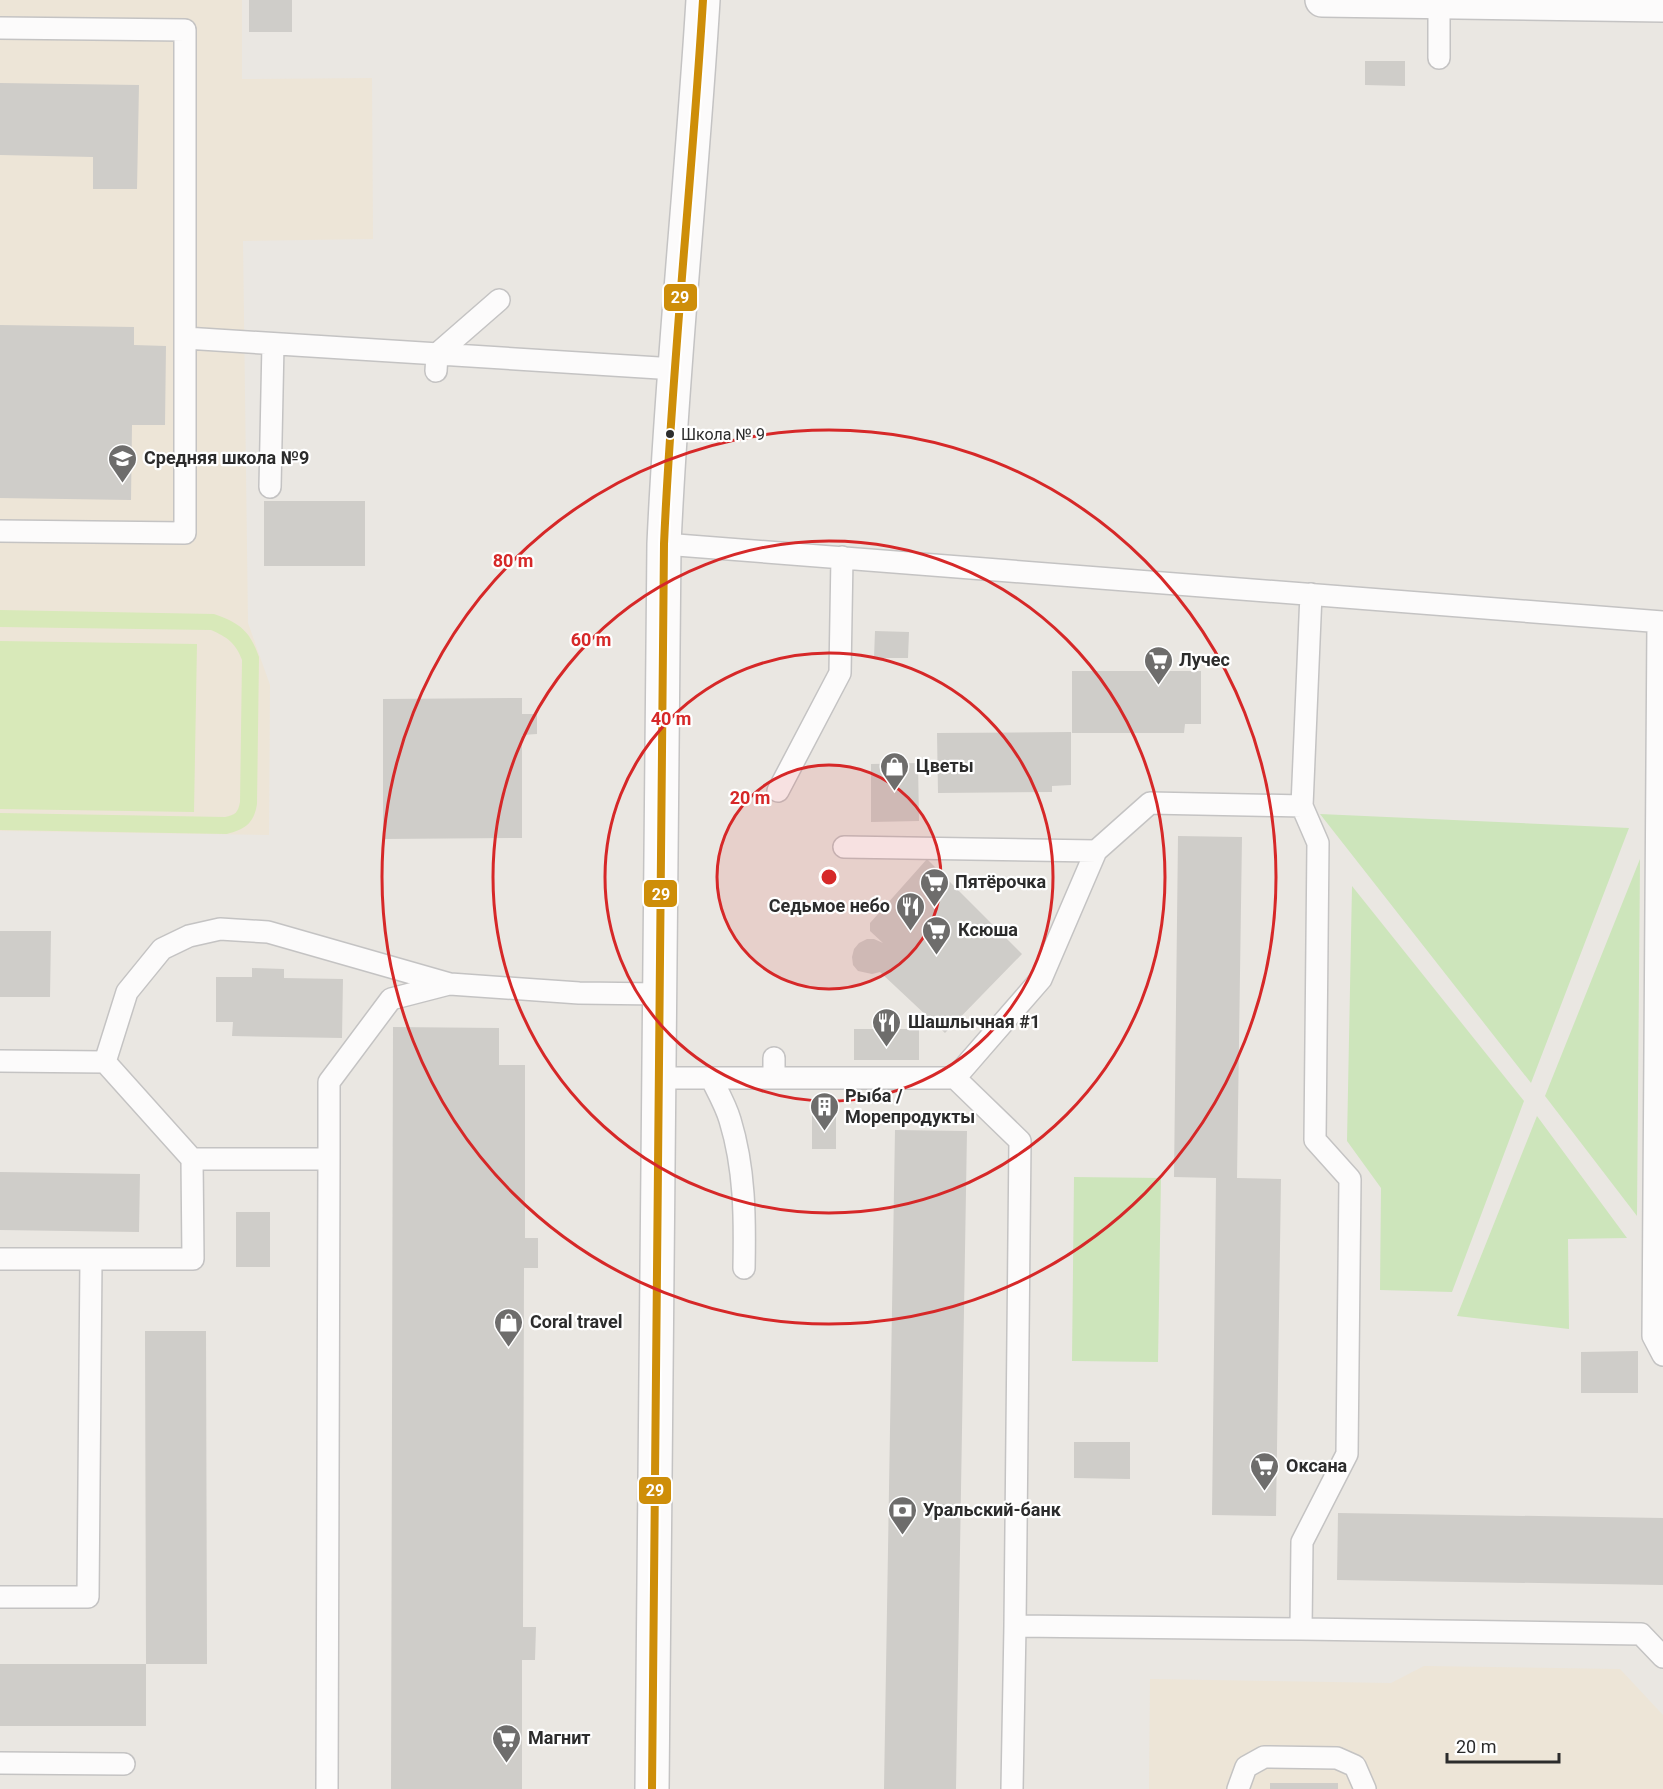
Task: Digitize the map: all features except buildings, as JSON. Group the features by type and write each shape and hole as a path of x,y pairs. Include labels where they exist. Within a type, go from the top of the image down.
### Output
{"main road":[{"path":"652,1789 664,544 703,0"},
{"path":"1322,0 1663,5"}],"lane":[{"path":"1439,2 1439,58"},
{"path":"0,28 185,30 185,532 0,531"},
{"path":"436,362 499,300"},
{"path":"185,338 273,344 436,362 675,369"},
{"path":"270,487 273,344"},
{"path":"664,544 1661,622 1653,1336 1663,1355"},
{"path":"778,790 840,673 842,557"},
{"path":"1301,1629 1302,1542 1347,1454 1350,1179 1315,1140 1318,843 1302,806 1311,594"},
{"path":"955,1078 1041,979 1096,851 1150,803 1302,806"},
{"path":"844,847 1096,851"},
{"path":"105,1062 127,992 162,949 189,936 220,929 268,932 450,984 579,993 660,994"},
{"path":"327,1789 329,1082 391,999 450,984"},
{"path":"0,1061 105,1062 192,1159 193,1259 0,1259"},
{"path":"659,1078 711,1078 774,1068 955,1078 1020,1141 1012,1789"},
{"path":"711,1078 730,1118 740,1159 745,1210 744,1268"},
{"path":"192,1159 329,1159"},
{"path":"0,1597 88,1598 91,1259"},
{"path":"1015,1626 1641,1634 1663,1657"},
{"path":"1238,1789 1246,1767 1264,1757 1337,1758 1356,1766 1365,1789"},
{"path":"0,1763 124,1764"}],"shaded area":[{"name":"Средняя школа №9","path":"0,0 242,0 242,79 372,78 373,239 243,241 248,623 270,685 269,835 0,831"},
{"path":"1424,1666 1620,1669 1663,1715 1663,1789 1149,1789 1150,1679 1391,1683"}],"green space":[{"path":"0,610 214,614 243,629 252,641 259,657 257,804 251,821 239,830 227,834 0,830 0,813 225,817 234,814 240,802 242,660 230,641 211,630 0,627"},
{"path":"0,641 197,644 194,812 0,809"},
{"path":"1320,814 1629,828 1531,1083"},
{"path":"1640,859 1637,1216 1545,1096"},
{"path":"1352,886 1524,1101 1452,1292 1380,1290 1381,1188 1347,1141"},
{"path":"1537,1116 1627,1238 1568,1239 1569,1329 1457,1316"},
{"path":"1074,1177 1161,1178 1158,1362 1072,1361"}],"transit line":[{"name":"29","path":"652,1789 664,544 703,0"}],"place":[{"name":"Школа № 9","path":"670,434"},
{"name":"Средняя школа №9","path":"123,484"},
{"name":"Лучес","path":"1158,686"},
{"name":"Цветы","path":"895,792"},
{"name":"Пятёрочка","path":"934,908"},
{"name":"Седьмое небо","path":"911,932"},
{"name":"Ксюша","path":"937,956"},
{"name":"Шашлычная #1","path":"887,1048"},
{"name":"Рыба / Морепродукты","path":"824,1132"},
{"name":"Coral travel","path":"509,1348"},
{"name":"Оксана","path":"1265,1492"},
{"name":"Уральский-банк","path":"902,1536"},
{"name":"Магнит","path":"507,1764"}]}
